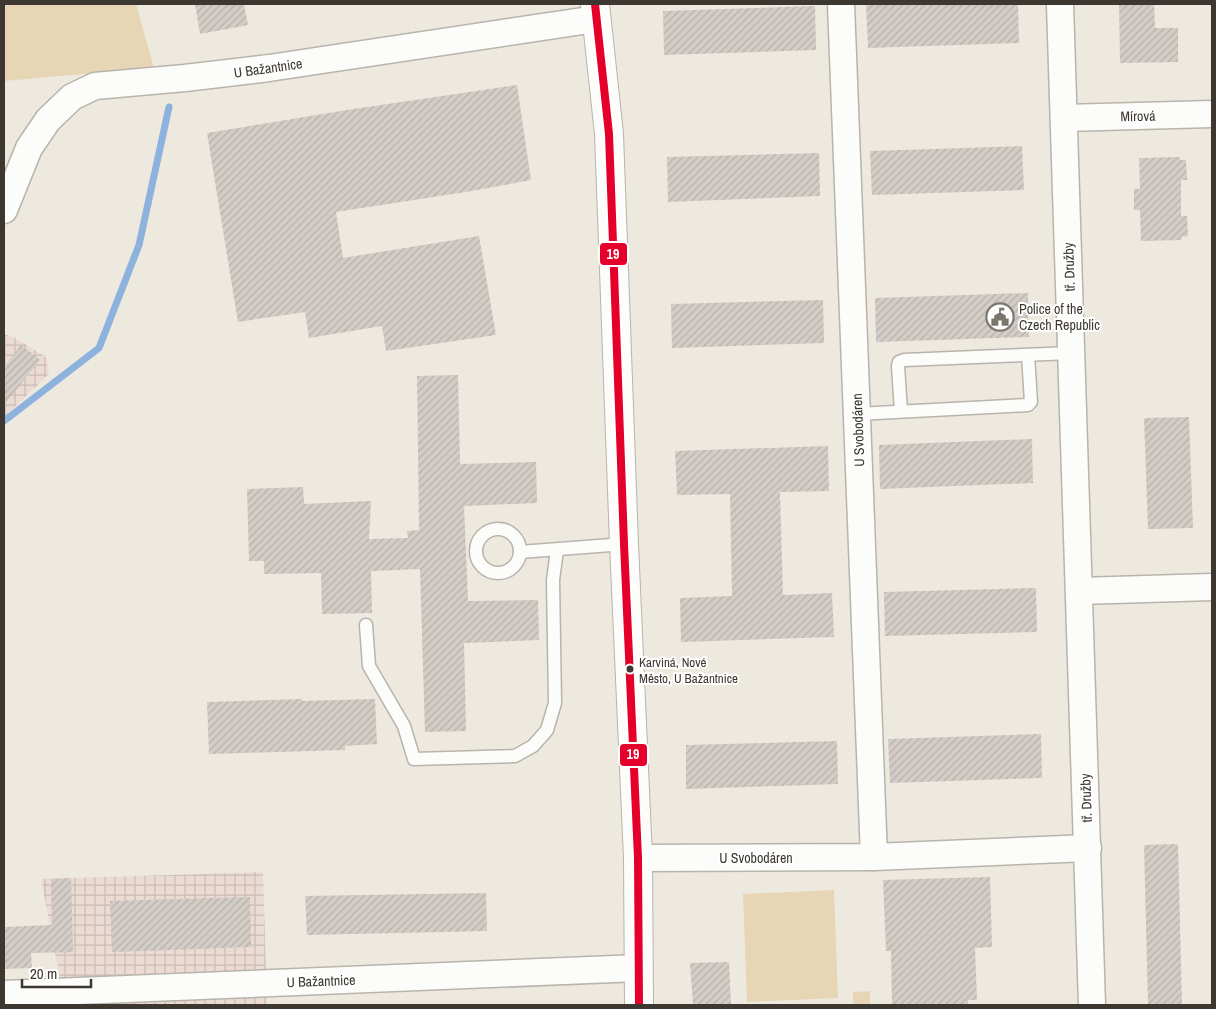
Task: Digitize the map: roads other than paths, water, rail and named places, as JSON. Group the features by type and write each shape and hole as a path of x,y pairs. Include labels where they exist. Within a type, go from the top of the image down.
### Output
{"street":[{"name":"U Svobodáren","path":"841,4 874,857"},
{"name":"tř. Družby","path":"1060,4 1092,1005"},
{"name":"U Bažantnice","path":"4,210 29,148 48,120 72,97 95,86 269,68 596,11 609,134 638,858 640,1005"},
{"name":"Mírová","path":"1064,118 1212,114"},
{"path":"1080,591 1212,586"},
{"name":"U Svobodáren","path":"638,858 874,857 1088,848"},
{"name":"U Bažantnice","path":"4,994 639,968"}],"lane":[{"path":"901,411 898,366 899,362 904,360 1072,353"},
{"path":"857,414 1028,405 1031,402 1028,355"},
{"path":"520,552 624,544"},
{"path":"366,625 369,666 404,726 414,760 515,756 533,746 547,730 555,703 553,580 557,550"}],"waterway":[{"path":"4,421 99,348 139,245 169,107"}],"place":[{"name":"Police of the Czech Republic","path":"1000,317"},
{"name":"Karviná, Nové Město, U Bažantnice","path":"630,669"}]}
